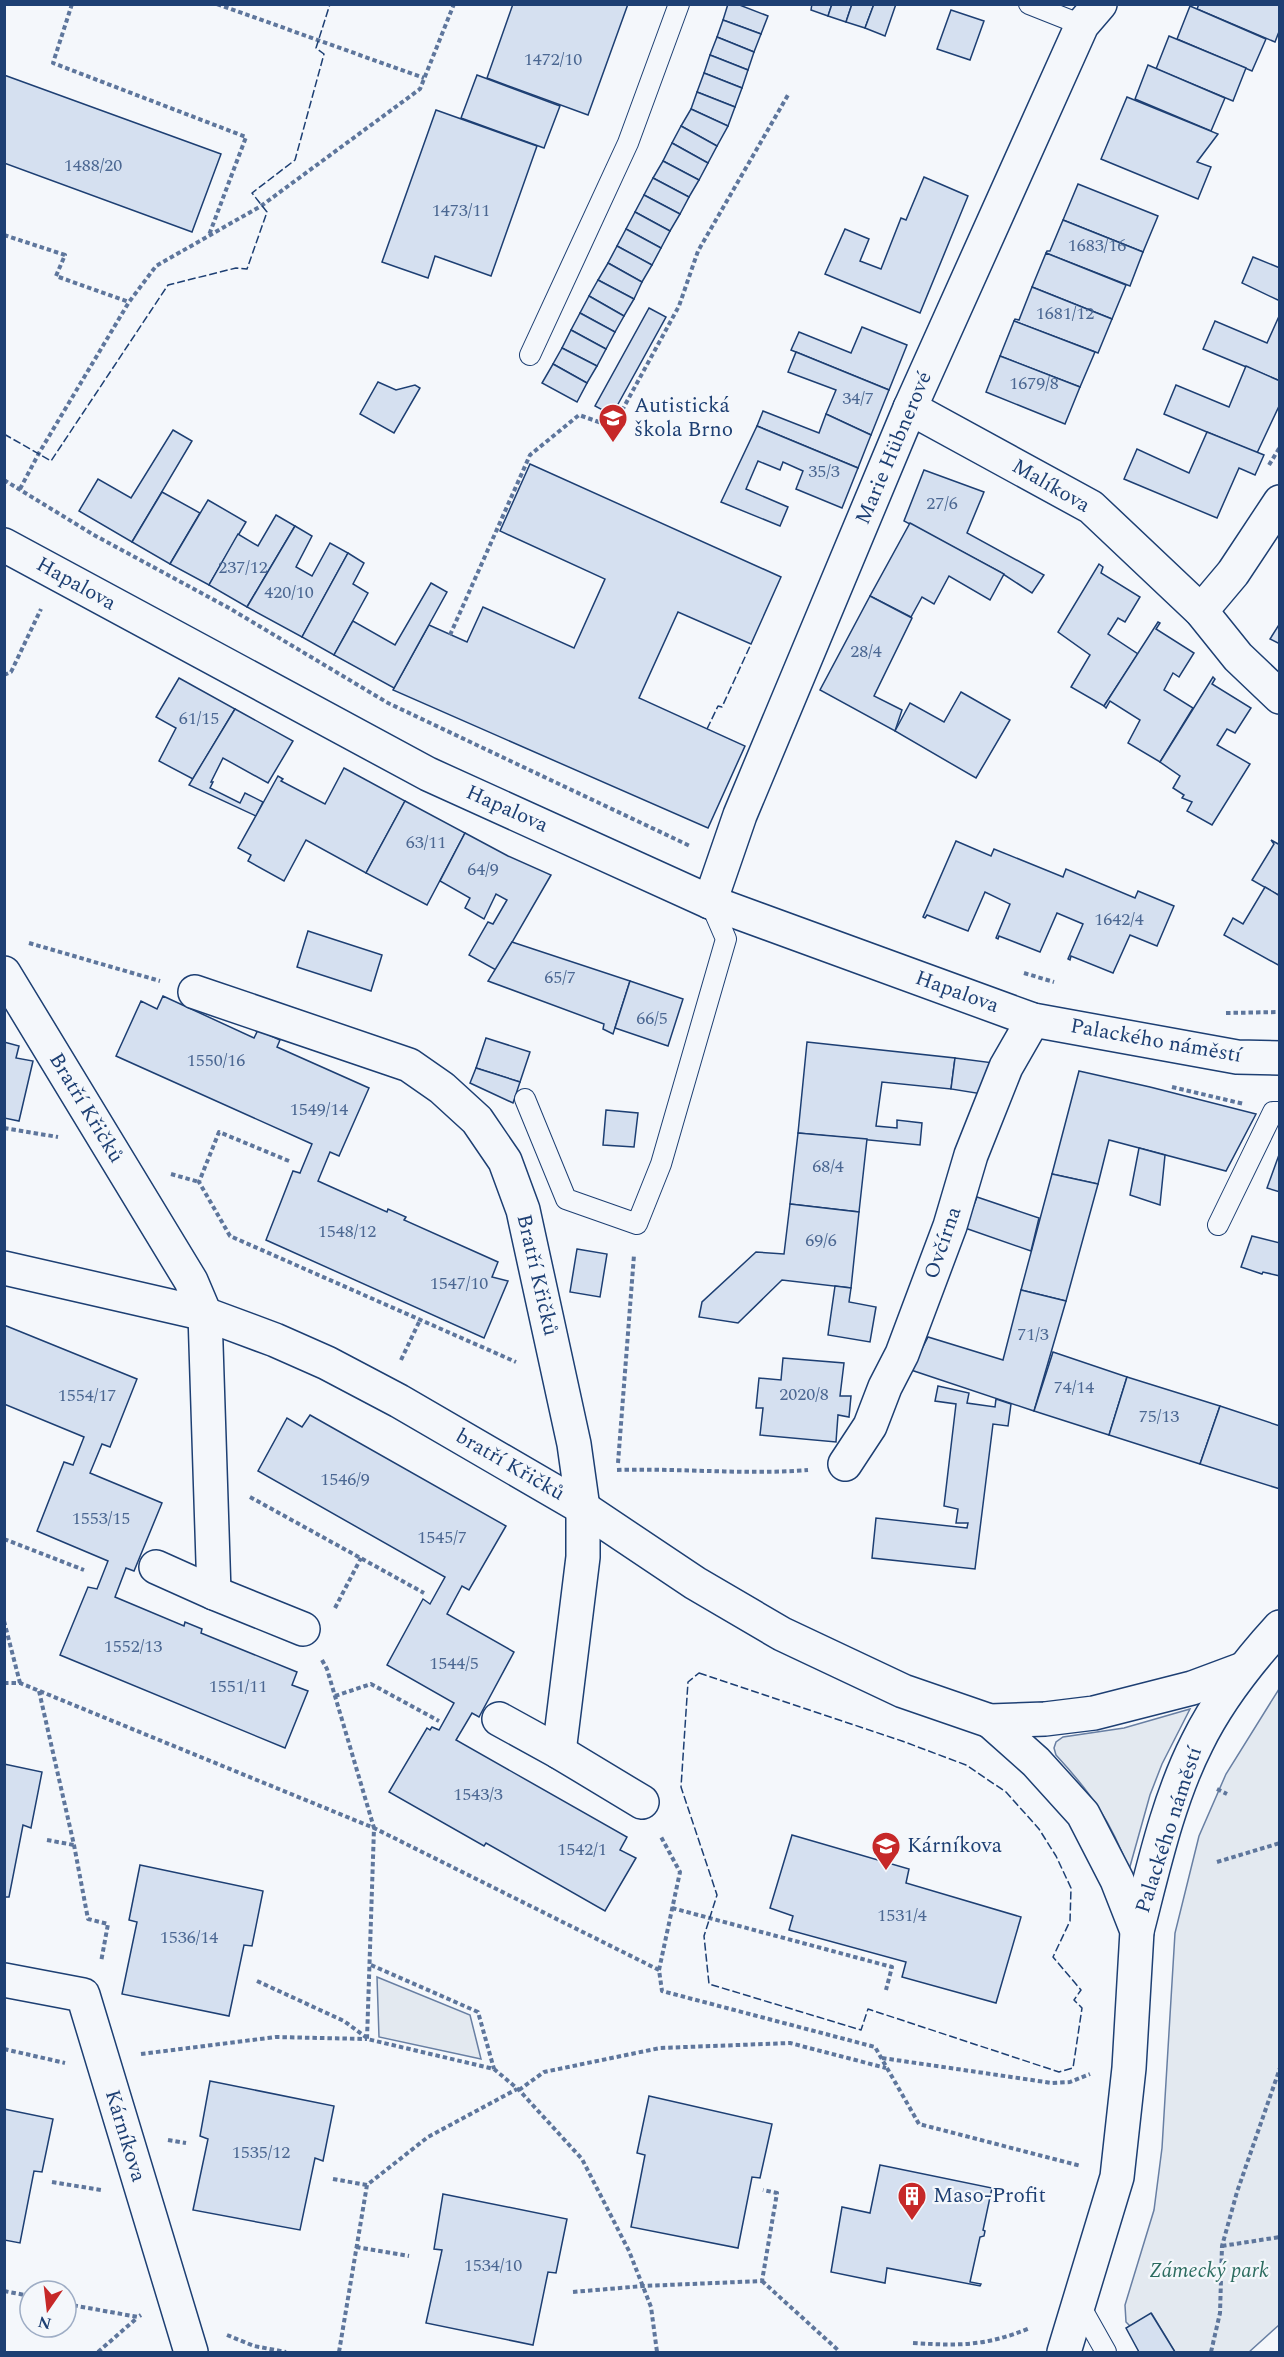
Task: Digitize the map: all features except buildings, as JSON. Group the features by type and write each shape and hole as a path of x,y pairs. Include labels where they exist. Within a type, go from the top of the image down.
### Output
{"street":[{"name":"Marie Hübnerové","path":"710,902 740,816 910,408 1091,15"},
{"name":"Malíkova","path":"910,408 1092,507 1201,611 1238,657 1280,697"},
{"path":"1201,611 1233,573 1280,502"},
{"name":"Hapalova","path":"4,545 428,774 710,902 1033,1020"},
{"name":"Bratří Křičků","path":"4,974 191,1281 205,1314 214,1593"},
{"name":"Bratří Křičků","path":"195,992 410,1065 442,1088 477,1120 505,1161 523,1210 574,1444 583,1508 583,1557 559,1752"},
{"name":"Palackého náměstí","path":"1033,1020 1237,1058 1280,1058"},
{"name":"Ovčírna","path":"845,1464 870,1426 885,1387 902,1354 950,1226 971,1155 1006,1067 1033,1020"},
{"name":"bratří Křičků","path":"4,1268 205,1314 275,1340 337,1368 399,1401 583,1508 695,1583 782,1634 903,1691 990,1721"},
{"path":"156,1567 303,1629"},
{"name":"Palackého náměstí","path":"1137,1931 1157,1854 1183,1774 1197,1741 1243,1669 1280,1627"},
{"name":"Palackého náměstí","path":"990,1721 1046,1719 1094,1713 1192,1688 1243,1669"},
{"path":"499,1719 642,1802"},
{"path":"990,1721 1036,1762 1083,1814 1117,1880 1137,1931 1129,2068 1117,2177 1064,2352"},
{"name":"Kárníkova","path":"4,1980 83,1995 191,2352"}],"lane":[{"path":"530,355 628,143 679,4"},
{"path":"1029,4 1091,15"},
{"path":"525,1099 566,1199 637,1224 661,1164 726,939 710,902"},
{"path":"1218,1225 1273,1112 1280,1112"},
{"path":"1079,2304 1106,2352"}],"path":[{"path":"72,4 53,63 246,137 209,236"},
{"path":"217,4 424,78"},
{"path":"20,489 129,302 156,266 261,206 420,89 454,4"},
{"path":"450,635 530,455 579,414 613,427 679,306 698,251 788,95"},
{"path":"4,235 65,255 56,276 129,302"},
{"path":"1267,468 1280,447"},
{"path":"4,480 94,535 229,608 388,703 696,849 696,862 720,872"},
{"path":"4,675 11,672 43,603"},
{"path":"27,942 195,992"},
{"path":"1016,970 1061,984"},
{"path":"1215,1012 1237,1014 1280,1012"},
{"path":"289,1161 219,1132 199,1182 230,1236 561,1382"},
{"path":"637,1224 617,1470 673,1468 766,1474 820,1469 845,1464"},
{"path":"247,1495 424,1593"},
{"path":"4,1539 84,1570"},
{"path":"352,1574 362,1558"},
{"path":"4,1621 20,1683"},
{"path":"303,1629 327,1669 374,1828 367,2039"},
{"path":"4,1683 20,1683 374,1828 659,1970"},
{"path":"335,1696 371,1684 439,1721"},
{"path":"39,1691 74,1845 88,1919 108,1924 101,1967"},
{"path":"642,1802 681,1872 659,1970 662,1991 875,2047 919,2124 1082,2167"},
{"path":"48,1840 74,1845"},
{"path":"1217,1862 1280,1844"},
{"path":"672,1908 892,1967 886,1990"},
{"path":"370,1965 478,2012 494,2069"},
{"path":"257,1981 344,2020 367,2039"},
{"path":"135,2054 276,2037 367,2039 494,2069 518,2090 582,2159 629,2251 643,2286 651,2307 657,2352"},
{"path":"339,2352 367,2185 428,2137 518,2090 544,2072 660,2048 790,2043 886,2068"},
{"path":"881,2058 1052,2083 1070,2082 1092,2072"},
{"path":"1211,2352 1220,2313 1222,2246 1237,2192 1280,2068"},
{"path":"333,2179 367,2185"},
{"path":"52,2182 111,2192"},
{"path":"762,2282 777,2193 763,2190"},
{"path":"1222,2246 1280,2237"},
{"path":"356,2247 409,2256"},
{"path":"573,2292 643,2286 762,2282 839,2351"},
{"path":"78,2306 138,2317"},
{"path":"98,2352 146,2312"},
{"path":"913,2343 959,2346 980,2344 1007,2338 1031,2328"}],"green space":[{"name":"Zámecký park","path":"1279,1689 1279,2325 1249,2352 1175,2352 1152,2314 1130,2326 1126,2322 1125,2305 1154,2210 1162,2148 1175,1933 1199,1836 1226,1774"},
{"path":"1190,1709 1162,1764 1150,1795 1129,1870 1099,1808 1056,1755 1054,1748 1056,1742 1063,1737 1124,1728"},
{"path":"377,1977 470,2015 481,2059 379,2037"}],"fence":[{"path":"4,434 51,461 168,285 236,268 247,269 267,212 252,193 295,160 324,54 316,48 330,4"},
{"path":"707,729 718,706 722,707 751,644"},
{"path":"699,1673 902,1741 966,1765 1006,1792 1039,1829 1056,1856 1071,1888 1070,1921 1053,1957 1081,1990 1074,2000 1082,2008 1073,2068 1059,2072 868,2009 861,2030 709,1984 704,1936 717,1895 681,1787 688,1682 699,1673"}],"place":[{"name":"Autistická škola Brno","path":"613,444"},
{"name":"Kárníkova","path":"886,1872"},
{"name":"Maso-Profit","path":"912,2222"}]}
